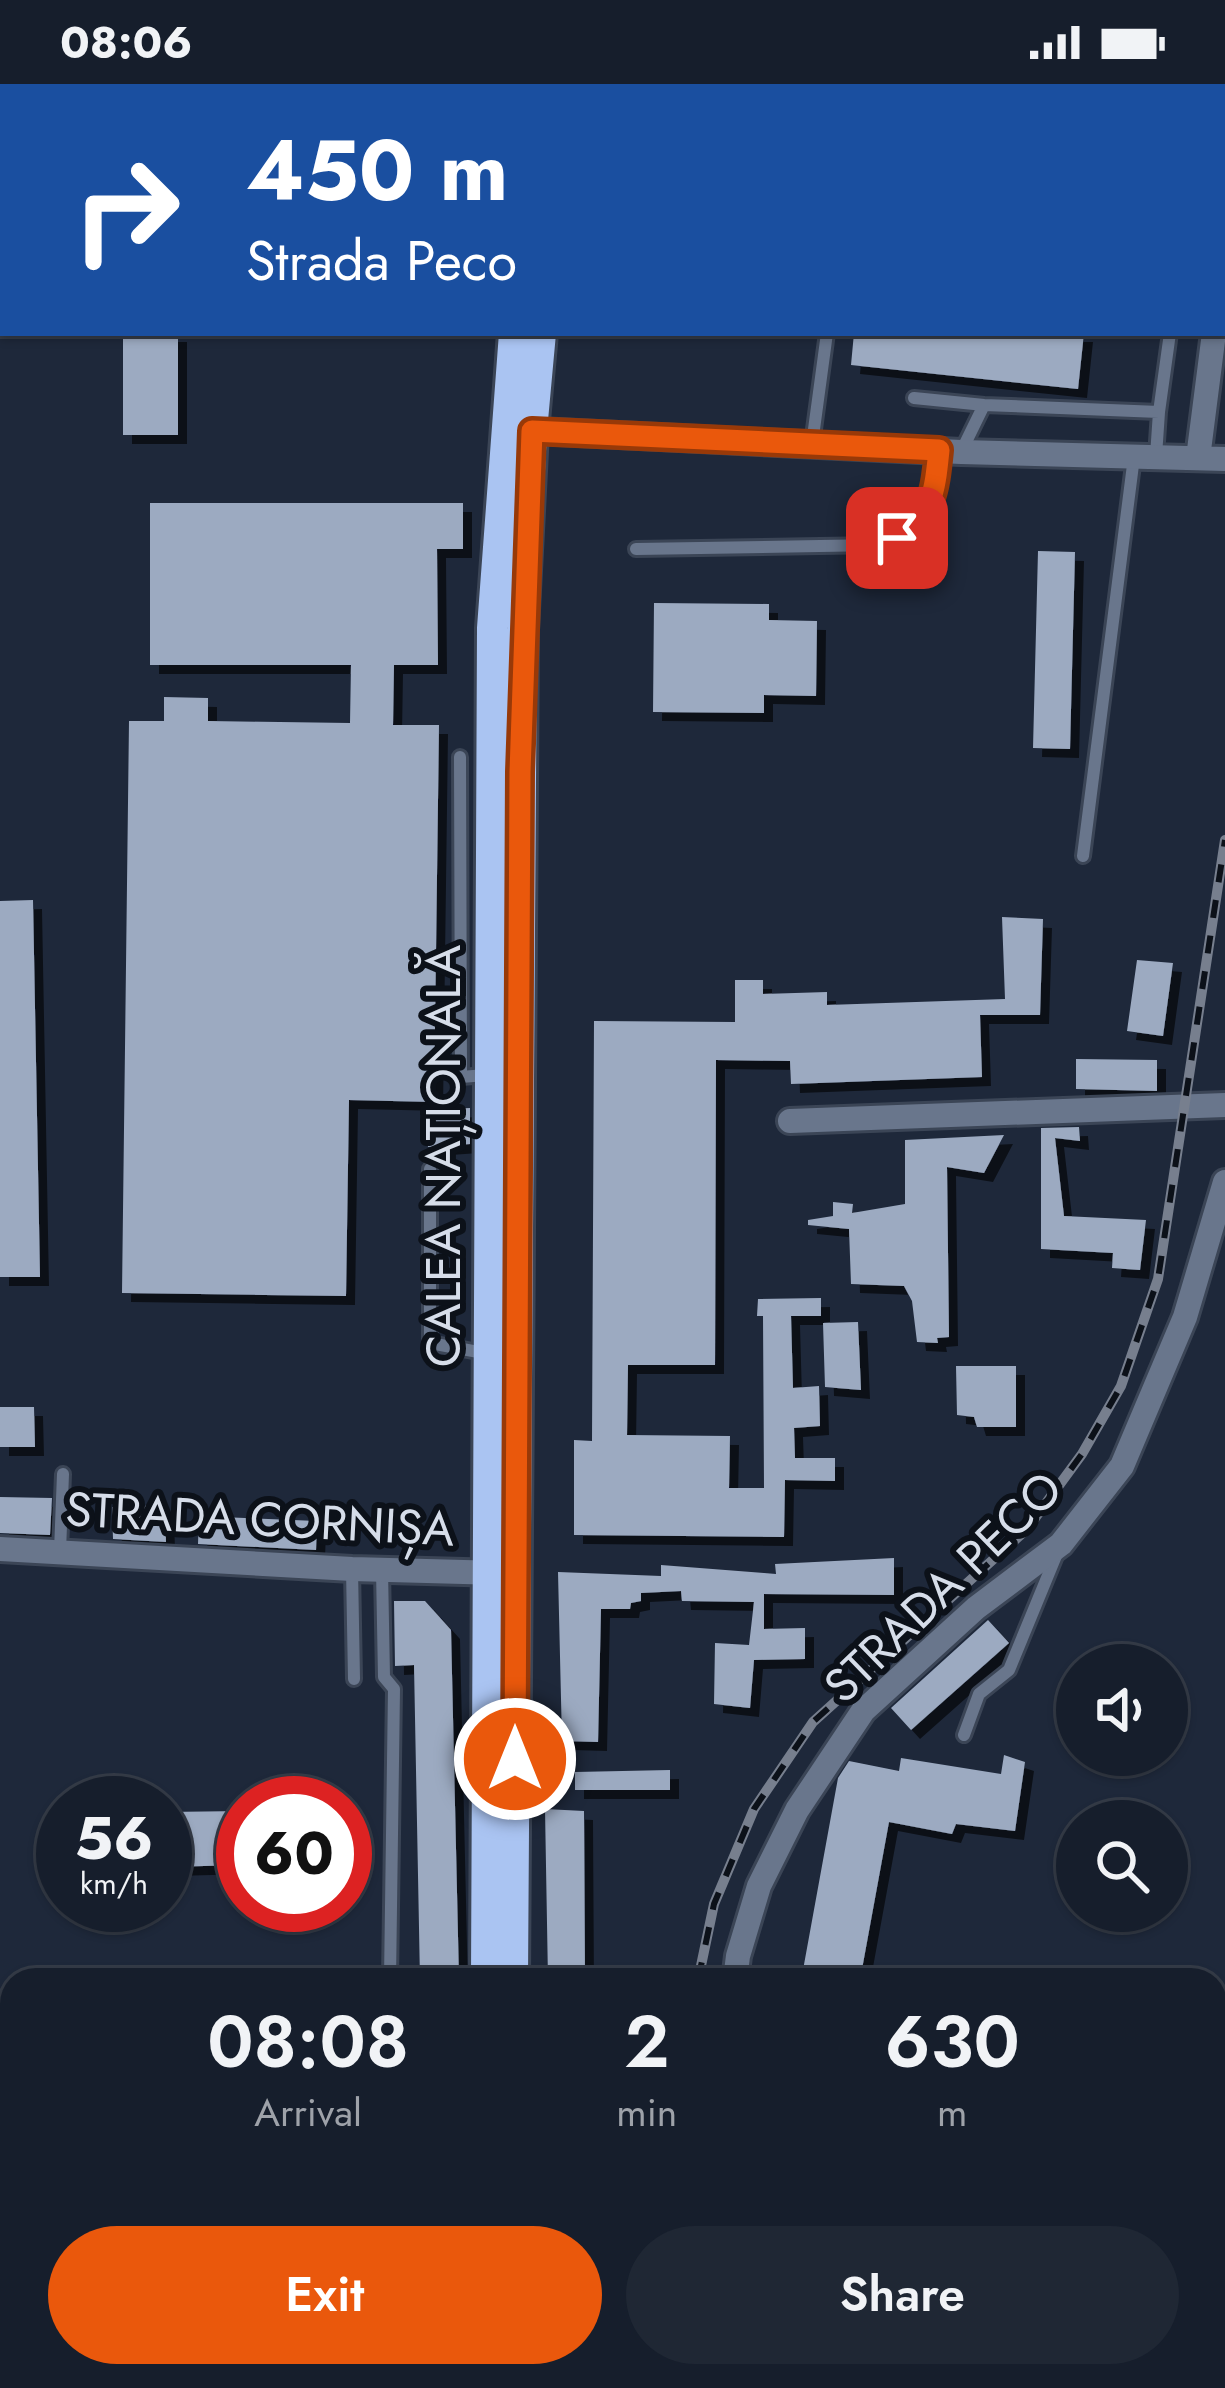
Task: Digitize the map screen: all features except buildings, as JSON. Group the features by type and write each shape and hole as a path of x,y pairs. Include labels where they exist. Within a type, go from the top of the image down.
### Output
{"main road":[{"name":"CALEA NAȚIONALĂ","path":"486,1968 501,1573 522,630 514,336"},
{"name":"CALEA NAȚIONALĂ","path":"513,1968 489,1354 492,628 518,430 541,336"}],"street":[{"path":"1198,458 1214,336"},
{"path":"518,430 1225,459"},
{"path":"790,1121 1225,1105"},
{"name":"STRADA PECO","path":"736,1968 759,1886 797,1810 863,1711 976,1608 1061,1544 1122,1466 1185,1317 1225,1182"},
{"name":"STRADA CORNIȘA","path":"0,1549 501,1573"}],"lane":[{"path":"812,444 826,336"},
{"path":"1083,856 1145,456 1160,412 1170,336"},
{"path":"914,398 1160,412"},
{"path":"636,549 878,545 917,526 929,508 950,451 984,405"},
{"path":"460,757 461,1077 487,1075"},
{"path":"430,1169 430,1343 489,1354"},
{"path":"60,1551 63,1474"},
{"path":"964,1735 979,1694 1010,1670 1061,1544"},
{"path":"352,1569 354,1678"},
{"path":"382,1570 384,1677 394,1689 390,1968"}],"railway":[{"path":"701,1968 714,1904 754,1809 813,1722 1027,1529 1082,1454 1121,1386 1158,1279 1225,840"}],"route":[{"path":"515,1759 520,772 532,431 939,450 929,508 917,526 897,538"}]}
